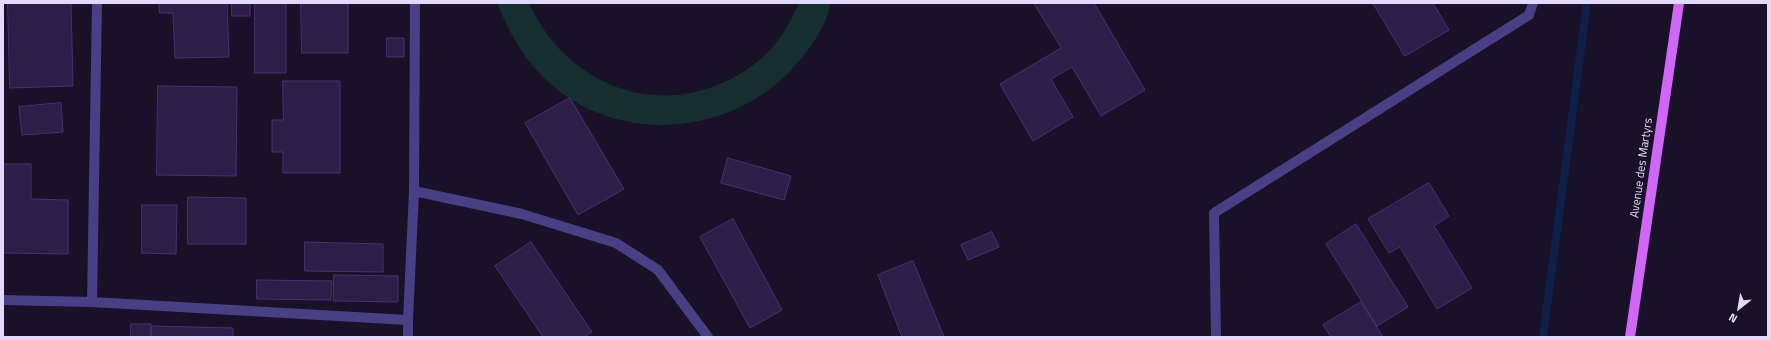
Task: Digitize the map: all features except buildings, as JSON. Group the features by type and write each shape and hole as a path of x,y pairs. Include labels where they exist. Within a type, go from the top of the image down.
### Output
{"main road":[{"name":"Avenue des Martyrs","path":"1630,337 1679,3"}],"street":[{"path":"92,302 97,3"},
{"path":"408,337 414,190 415,3"},
{"path":"1216,337 1214,213 1529,15 1533,3"},
{"path":"414,190 522,214 616,243 658,270 708,337"},
{"path":"3,300 92,302 408,320"}],"green space":[{"path":"497,3 529,3 543,28 561,50 582,69 606,82 631,91 658,95 686,94 715,86 735,77 753,65 770,50 784,31 799,3 830,3 826,20 811,46 793,68 766,92 736,109 703,120 668,125 634,123 600,114 569,98 541,75 527,59 510,32"}],"waterway":[{"path":"1543,337 1587,3"}]}
